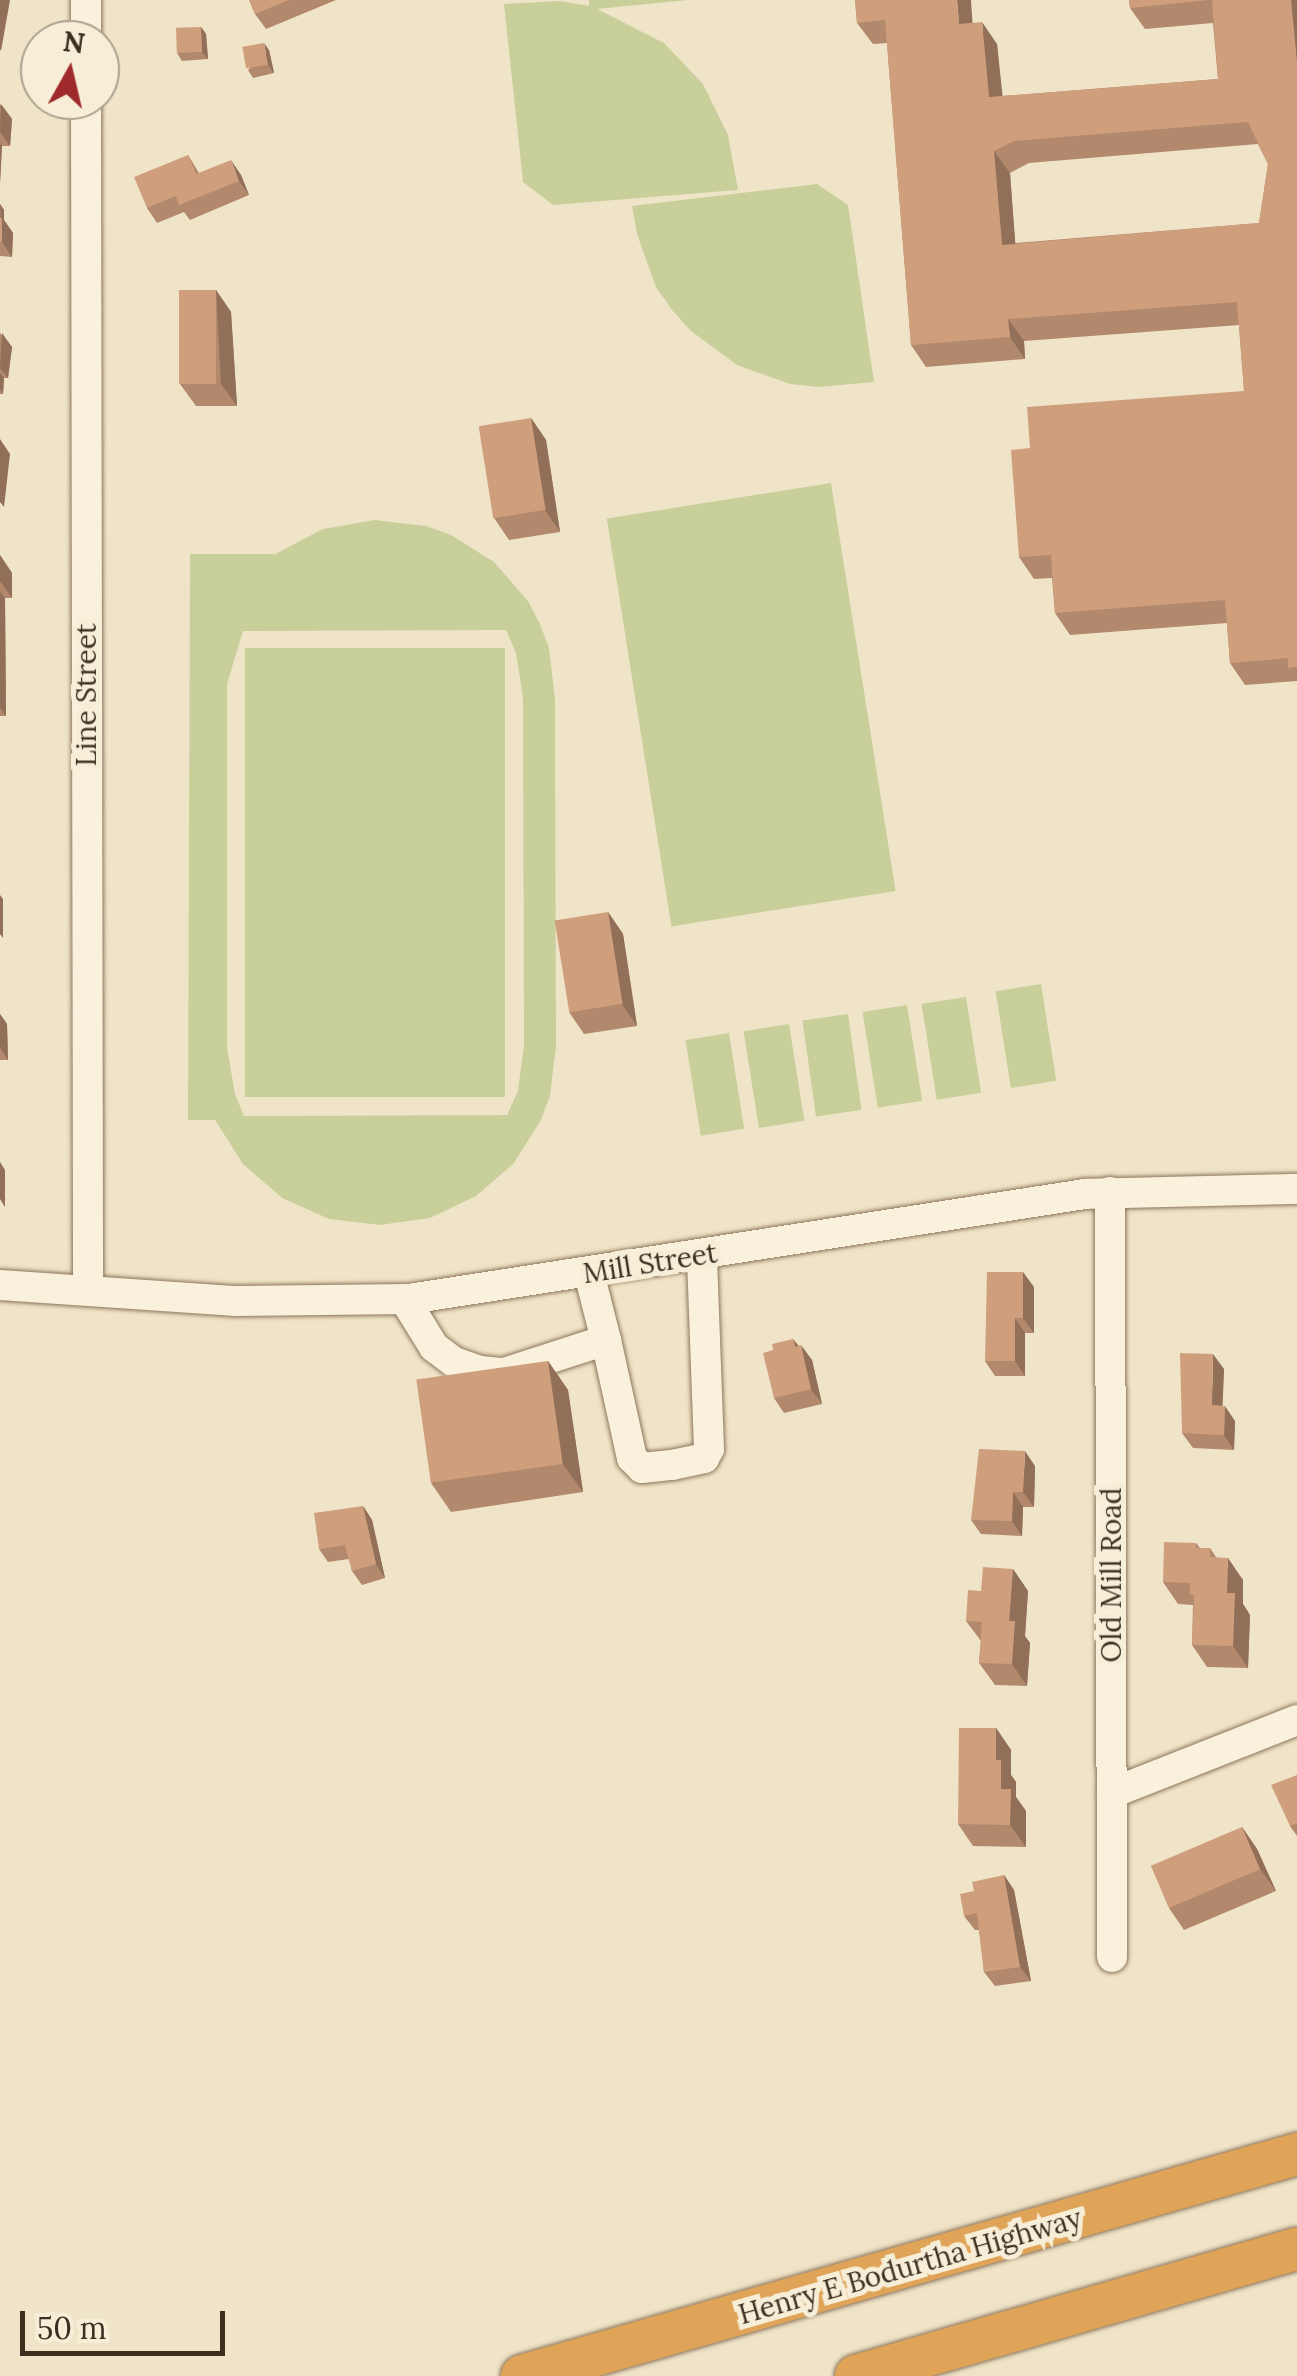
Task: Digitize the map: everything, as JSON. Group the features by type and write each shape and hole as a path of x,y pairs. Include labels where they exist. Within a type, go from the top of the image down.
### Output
{"highway":[{"name":"Henry E Bodurtha Highway","path":"522,2376 1297,2154"},
{"path":"856,2376 1297,2250"}],"street":[{"name":"Line Street","path":"86,120 88,1290"},
{"name":"Mill Street","path":"0,1285 236,1301 405,1300 1110,1192 1297,1189"},
{"name":"Old Mill Road","path":"1110,1192 1112,1957"},
{"path":"589,1273 632,1458 642,1468 704,1458 708,1449 702,1255"},
{"path":"405,1300 434,1347 454,1362 480,1371 504,1373 606,1340"},
{"path":"1112,1793 1297,1720"}],"green space":[{"path":"589,0 688,0 597,9 664,43 703,84 728,135 738,190 553,205 523,182 504,4 560,1 589,6"},
{"path":"817,184 848,205 874,382 818,387 790,384 737,365 691,331 672,310 656,287 637,234 632,206"},
{"path":"831,483 896,891 671,926 607,519"},
{"path":"375,520 426,526 451,535 494,562 528,601 540,624 549,648 555,699 556,1046 550,1096 541,1120 514,1163 476,1196 430,1218 380,1225 329,1219 282,1198 243,1164 215,1120 188,1120 190,554 275,554 323,529","holes":["506,630 516,653 523,698 524,1045 518,1091 507,1115 244,1116 235,1094 227,1047 227,684 243,631"]},
{"path":"245,648 505,648 505,1097 245,1097"},
{"path":"1041,984 1056,1081 1011,1088 996,991"},
{"path":"966,997 981,1093 937,1100 922,1004"},
{"path":"907,1005 922,1101 878,1108 863,1012"},
{"path":"848,1014 861,1110 816,1116 802,1020"},
{"path":"789,1024 804,1121 759,1128 744,1031"},
{"path":"729,1033 744,1129 701,1136 686,1040"}],"building":[{"path":"249,0 289,0 255,14"},
{"path":"855,0 957,0 959,24 982,22 989,97 1218,79 1212,0 1291,0 1297,63 1297,667 1288,668 1288,658 1230,663 1225,600 1055,613 1051,555 1019,557 1011,450 1030,448 1027,407 1244,391 1237,302 1008,319 1010,337 911,345 885,20 857,23","holes":["1248,122 1268,164 1259,223 1002,245 994,151 1014,141"]},
{"path":"1129,0 1209,0 1130,8"},
{"path":"201,27 202,52 177,53 176,28"},
{"path":"264,43 268,65 246,68 242,47"},
{"path":"188,155 196,174 231,160 239,181 179,205 176,196 147,208 134,177"},
{"path":"179,290 216,290 216,384 179,384"},
{"path":"531,418 546,510 493,518 479,426"},
{"path":"608,912 623,1004 569,1012 555,920"},
{"path":"987,1272 1023,1272 1023,1318 1015,1318 1015,1361 985,1361"},
{"path":"793,1339 795,1347 801,1345 811,1389 774,1398 763,1353 773,1350 772,1344"},
{"path":"1180,1353 1213,1354 1212,1405 1225,1406 1224,1435 1182,1433"},
{"path":"548,1361 562,1464 431,1482 416,1380"},
{"path":"979,1449 1025,1451 1023,1492 1013,1492 1012,1521 971,1520"},
{"path":"363,1506 376,1564 352,1571 345,1545 319,1549 314,1513"},
{"path":"1164,1542 1196,1543 1196,1548 1210,1548 1210,1557 1228,1558 1227,1593 1235,1593 1233,1646 1192,1645 1194,1595 1190,1595 1190,1583 1163,1582"},
{"path":"983,1567 1013,1569 1009,1621 1015,1621 1012,1664 979,1663 982,1622 966,1621 968,1590 981,1591"},
{"path":"959,1728 996,1728 1001,1789 1011,1789 1010,1825 958,1824"},
{"path":"1297,1775 1297,1823 1290,1826 1271,1785"},
{"path":"1242,1827 1260,1869 1169,1908 1151,1866"},
{"path":"1004,1875 1020,1967 984,1972 977,1913 964,1916 960,1894 974,1891 972,1882"}]}
